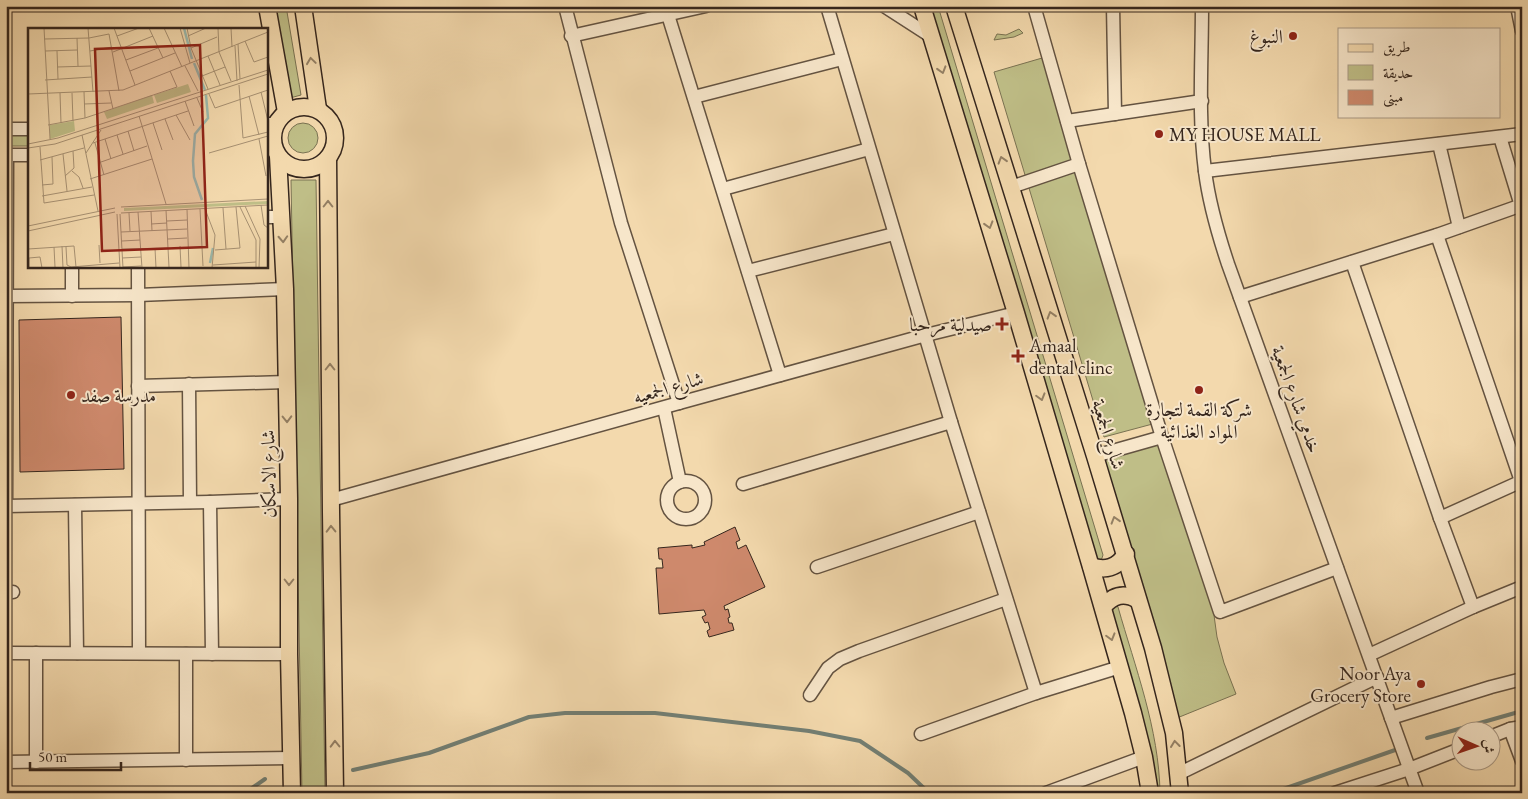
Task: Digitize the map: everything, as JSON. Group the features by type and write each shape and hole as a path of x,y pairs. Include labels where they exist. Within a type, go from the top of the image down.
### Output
{"main road":[{"path":"267,6 276,120 273,132 273,151 284,162 298,169 315,167 322,164 328,158 332,151 335,135 334,127 330,120 318,110 302,106 276,120"},
{"path":"303,6 318,110"},
{"path":"922,6 1103,607 1144,757 1150,793"},
{"name":"شارع الجمعية","path":"954,6 1126,554 1171,723 1180,793"},
{"name":"شارع الاسكان","path":"273,151 274,217 285,289 289,499 290,792"},
{"path":"328,158 335,793"},
{"path":"1091,566 1104,569 1111,568 1122,560 1126,554"},
{"path":"1103,607 1112,598 1119,596 1132,596 1138,600"}],"street":[{"path":"565,6 621,223 679,402"},
{"path":"572,36 706,6"},
{"path":"826,6 894,234 1036,693"},
{"path":"884,6 932,37"},
{"path":"1034,6 1079,164 1162,437 1220,612 1338,568"},
{"path":"1113,6 1115,114"},
{"name":"خدمي شارع الجمعية","path":"1202,6 1202,101 1205,171 1218,234 1418,793"},
{"path":"1517,6 1522,31"},
{"path":"668,16 780,375"},
{"path":"694,97 842,59"},
{"path":"1067,121 1202,101"},
{"path":"6,129 28,128"},
{"path":"1205,171 1522,134"},
{"path":"1240,297 1437,235 1521,206 1500,137"},
{"path":"1438,144 1459,227"},
{"path":"723,188 869,149"},
{"path":"28,155 6,155 6,506 289,499"},
{"path":"1011,187 1079,164"},
{"path":"748,271 894,234"},
{"path":"1437,235 1521,481 1440,518"},
{"path":"1352,262 1440,518 1473,607"},
{"path":"72,268 72,296"},
{"path":"138,268 139,653"},
{"path":"6,296 138,295 285,289"},
{"name":"شارع الجمعيه","path":"331,500 664,408 679,402 926,335 1016,313"},
{"path":"138,386 287,382"},
{"path":"188,384 190,502"},
{"path":"664,408 680,482"},
{"path":"743,484 952,422"},
{"path":"1095,456 1162,437"},
{"path":"210,502 212,654"},
{"path":"74,505 77,653"},
{"path":"818,567 979,512"},
{"path":"1369,655 1473,607 1522,587"},
{"path":"810,695 828,668 859,650 1006,599"},
{"path":"6,653 289,654"},
{"path":"36,653 36,762"},
{"path":"186,654 186,760"},
{"path":"921,734 1036,693 1120,667"},
{"path":"1178,774 1377,678"},
{"path":"1392,718 1522,679"},
{"path":"1500,734 1516,728 1522,761"},
{"path":"1335,793 1410,769 1450,752"},
{"path":"1046,793 1144,757"},
{"path":"6,762 291,758"}],"green space":[{"path":"275,6 286,6 301,95 290,98"},
{"path":"929,6 938,6 1103,555 1101,561 1097,562"},
{"path":"1019,29 1023,33 1014,37 994,40 997,34 1006,35"},
{"path":"1049,56 1160,422 1104,437 994,72"},
{"path":"303,123 314,127 318,138 314,149 303,153 292,149 288,138 292,127"},
{"path":"6,135 28,135 28,146 6,146"},
{"path":"291,180 316,180 325,793 302,793"},
{"path":"1164,436 1213,608 1217,637 1224,663 1236,694 1177,718 1099,459"},
{"path":"1113,603 1118,607 1151,722 1159,769 1160,793 1151,793 1107,606"}],"building":[{"name":"مدرسة صفد","path":"121,317 124,469 20,472 19,320"},
{"path":"735,527 740,540 736,542 738,549 746,545 765,587 724,606 725,610 728,609 729,623 732,623 734,630 709,637 707,631 710,629 708,622 705,623 702,617 706,615 704,610 659,614 656,568 663,568 662,559 659,559 658,548 692,545 692,548 705,545 704,542"}],"waterway":[{"path":"1427,738 1522,711"},
{"path":"353,770 429,753 529,717 565,713 655,713 809,731 860,741 908,773 929,793"},
{"path":"1272,793 1398,749"},
{"path":"245,793 265,779"}],"place":[{"name":"النبوغ","path":"1293,36"},
{"name":"MY HOUSE MALL","path":"1159,134"},
{"name":"صيدلية مرحبا","path":"1002,324"},
{"name":"Amaal dental clinc","path":"1018,356"},
{"name":"شركة القمة لتجارة المواد الغذائية","path":"1199,390"},
{"name":"مدرسة صفد","path":"71,395"},
{"name":"Noor Aya Grocery Store","path":"1421,684"}]}
